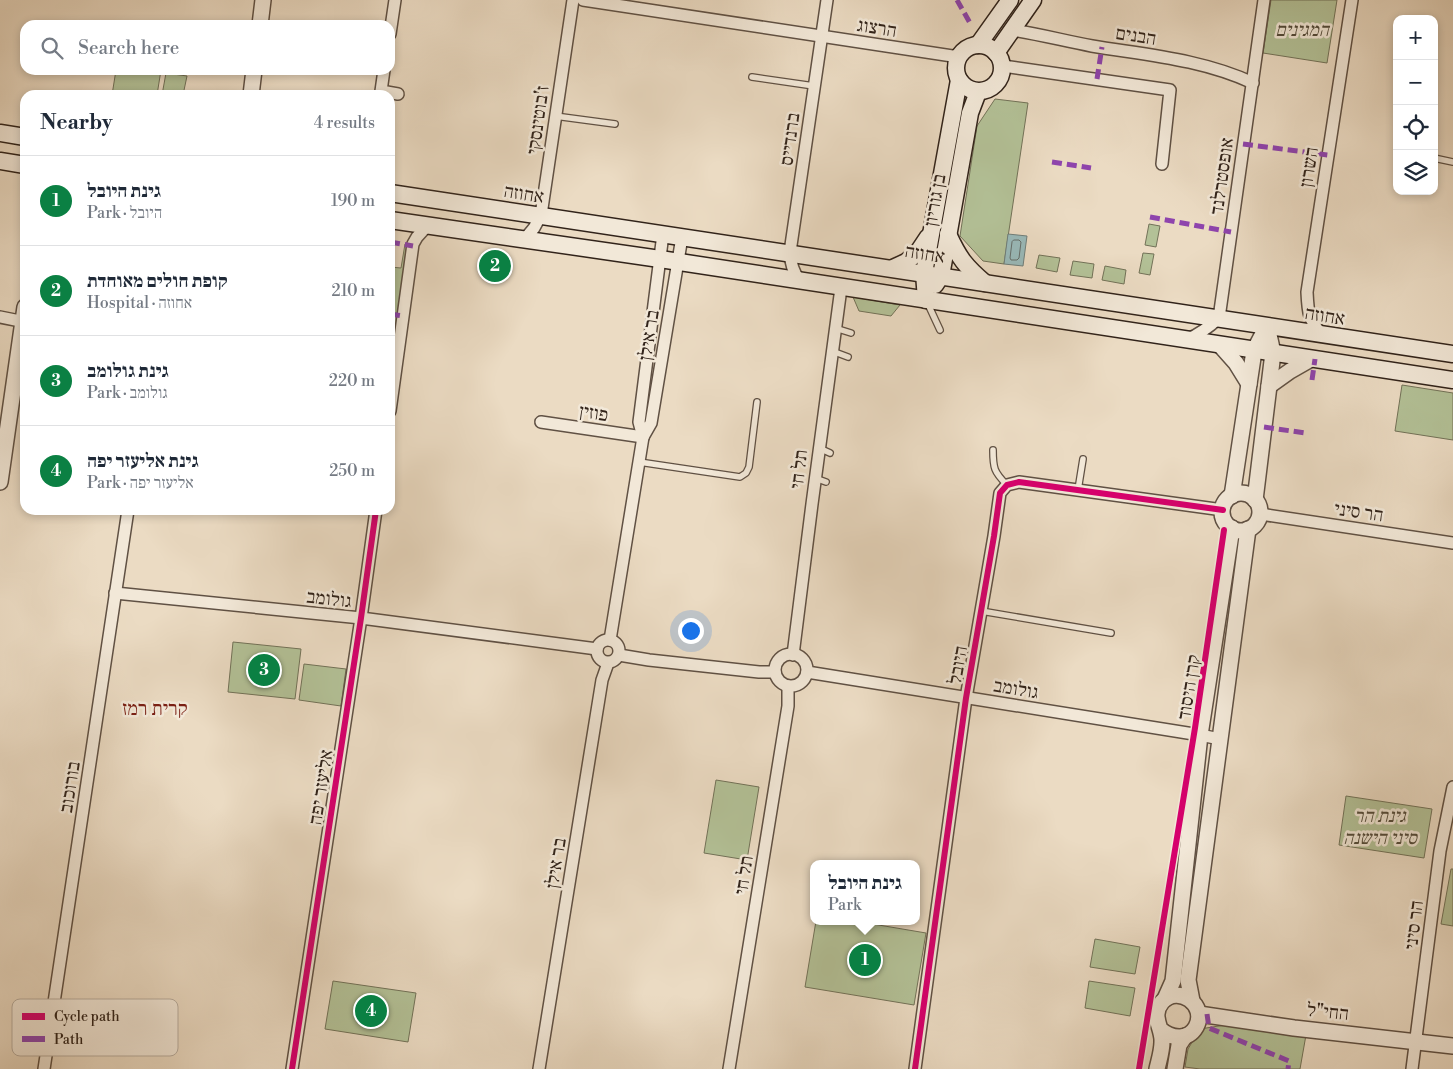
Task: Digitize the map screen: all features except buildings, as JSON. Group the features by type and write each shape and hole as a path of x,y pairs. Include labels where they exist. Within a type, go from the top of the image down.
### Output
{"main road":[{"path":"978,45 1010,0"},
{"path":"1000,59 985,46 970,47 959,57 956,73 959,80 970,90 986,91 993,87 1000,79 1000,59 1012,30 1033,0"},
{"name":"בן גוריון","path":"926,300 924,273 959,80"},
{"name":"בן גוריון","path":"926,300 941,276 970,113 978,92"},
{"path":"0,133 20,136"},
{"path":"0,161 20,164"},
{"name":"אחוזה","path":"395,193 1453,354"},
{"path":"395,221 660,259 1453,380"},
{"path":"893,268 906,262 918,252 931,231"},
{"path":"948,234 958,255 969,269 985,283"}],"street":[{"path":"261,20 263,0"},
{"path":"392,20 395,0"},
{"name":"ז'בוטינסקי","path":"524,240 534,228 541,215 573,0"},
{"name":"הרצוג","path":"583,0 959,57"},
{"name":"ברנדייס","path":"800,281 794,274 790,252 827,0"},
{"name":"אופסטרלנד","path":"1219,318 1264,0"},
{"name":"השרון","path":"1322,334 1314,326 1308,313 1307,292 1352,0"},
{"name":"הבנים","path":"1012,30 1091,46 1191,62 1241,77 1253,83"},
{"path":"1000,59 1170,90 1162,164"},
{"path":"252,90 253,75"},
{"path":"381,90 383,75"},
{"path":"395,376 414,244 427,226"},
{"name":"בר אילן","path":"610,640 639,462 642,437 639,422 663,234"},
{"name":"בר אילן","path":"642,437 651,423 682,237"},
{"name":"תל חי","path":"794,654 820,480 819,448 841,288"},
{"path":"0,317 20,317"},
{"path":"1186,339 1198,335 1219,318"},
{"path":"1232,496 1254,350 1267,326"},
{"path":"1258,507 1252,496 1242,493 1232,496 1224,504 1225,520 1232,528 1243,531 1248,530 1256,523 1258,507 1269,386 1273,353 1267,326"},
{"path":"0,482 20,344"},
{"path":"1220,345 1236,363 1249,384"},
{"path":"1269,386 1311,359"},
{"name":"פוזין","path":"540,422 642,437"},
{"path":"1007,486 1019,482 1223,510"},
{"name":"היובל","path":"916,1069 966,698 1000,493 1007,486"},
{"name":"הר סיני","path":"1258,507 1453,543"},
{"name":"בורוכוב","path":"55,999 127,515"},
{"name":"אליעזר יפה","path":"292,1069 375,515"},
{"name":"קרן היסוד","path":"1165,999 1173,981 1200,735 1232,528"},
{"name":"קרן היסוד","path":"1196,1007 1188,980 1248,530"},
{"name":"גולומב","path":"116,593 361,618 597,649"},
{"path":"610,640 619,646 619,654 613,662 601,660 598,657 597,649 600,643 610,640"},
{"path":"619,654 649,660 759,672 775,672"},
{"path":"794,654 806,664 807,672 804,680 799,684 788,686 778,680 775,672 776,664 788,655 794,654"},
{"name":"בר אילן","path":"539,1069 602,680 608,662"},
{"name":"גולומב","path":"807,672 1220,739"},
{"name":"תל חי","path":"729,1069 788,706 788,686"},
{"name":"הר סיני","path":"1412,1069 1440,851 1453,787"},
{"path":"1157,1069 1162,1042 1156,1016 1160,1004 1165,999 1179,995 1186,997 1196,1007 1198,1021 1196,1028 1191,1033 1178,1038 1165,1034 1160,1029"},
{"name":"החי\"ל","path":"1196,1007 1294,1028 1453,1046"},
{"path":"1175,1069 1179,1045 1185,1036"},
{"name":"בורוכוב","path":"44,1069 46,1056"}],"lane":[{"path":"752,77 814,86"},
{"path":"555,116 615,124"},
{"path":"1438,159 1453,162"},
{"path":"926,300 940,330"},
{"path":"835,328 851,333"},
{"path":"832,351 848,357"},
{"path":"639,462 740,477 746,473 749,467 757,402"},
{"path":"819,448 830,453"},
{"path":"993,450 993,464 997,476 1007,486"},
{"path":"1078,490 1083,459"},
{"path":"981,611 1111,633"}],"green space":[{"name":"המגינים","path":"1271,0 1337,0 1327,63 1263,53"},
{"path":"115,75 160,75 158,90 113,90"},
{"path":"166,75 187,76 184,90 163,90"},
{"path":"995,99 1028,103 1004,264 983,261 960,236 977,126"},
{"path":"1149,224 1160,226 1156,247 1145,245"},
{"path":"405,244 413,246 397,364 395,364 395,267 401,268"},
{"path":"1143,253 1154,254 1150,275 1139,273"},
{"path":"1039,255 1060,258 1057,272 1036,268"},
{"path":"1073,261 1094,264 1092,278 1070,275"},
{"path":"1105,266 1126,270 1124,284 1102,280"},
{"path":"853,297 900,305 891,316 859,311"},
{"path":"1402,385 1453,393 1453,440 1395,431"},
{"path":"233,642 301,649 295,699 228,692"},
{"path":"304,664 346,669 341,706 299,700"},
{"path":"716,780 759,787 747,860 704,853"},
{"name":"גינת הר סיני הישנה","path":"1346,796 1432,809 1424,858 1339,845"},
{"path":"1451,869 1453,869 1453,926 1441,924"},
{"path":"815,925 879,925 926,933 914,1005 805,987"},
{"path":"1095,939 1140,947 1135,974 1090,967"},
{"path":"333,981 416,993 408,1042 325,1029"},
{"path":"1089,981 1135,988 1130,1016 1085,1008"},
{"path":"1231,1024 1306,1035 1300,1069 1200,1069 1185,1067 1188,1049 1200,1029"}],"water":[{"path":"1008,234 1027,236 1023,266 1004,264"}],"marked path":[{"path":"957,0 970,23"},
{"path":"1097,79 1102,47"},
{"path":"1243,144 1328,155"},
{"path":"1052,162 1091,168"},
{"path":"1150,217 1231,232"},
{"path":"395,243 413,246"},
{"path":"395,315 403,316"},
{"path":"1312,380 1315,359"},
{"path":"1264,427 1305,433"},
{"path":"1207,1014 1209,1028 1289,1061 1288,1069"}],"cycle path":[{"path":"915,1069 966,698 1000,493 1007,485 1019,482 1223,510"},
{"path":"292,1069 375,515"},
{"path":"1139,1069 1195,728 1224,530"}],"place":[{"name":"קופת חולים מאוחדת","path":"495,266"},
{"name":"גינת גולומב","path":"264,670"},
{"name":"גינת היובל","path":"865,960"},
{"name":"גינת אליעזר יפה","path":"371,1011"}],"district":[{"name":"קרית רמז","path":"155,708"}]}
